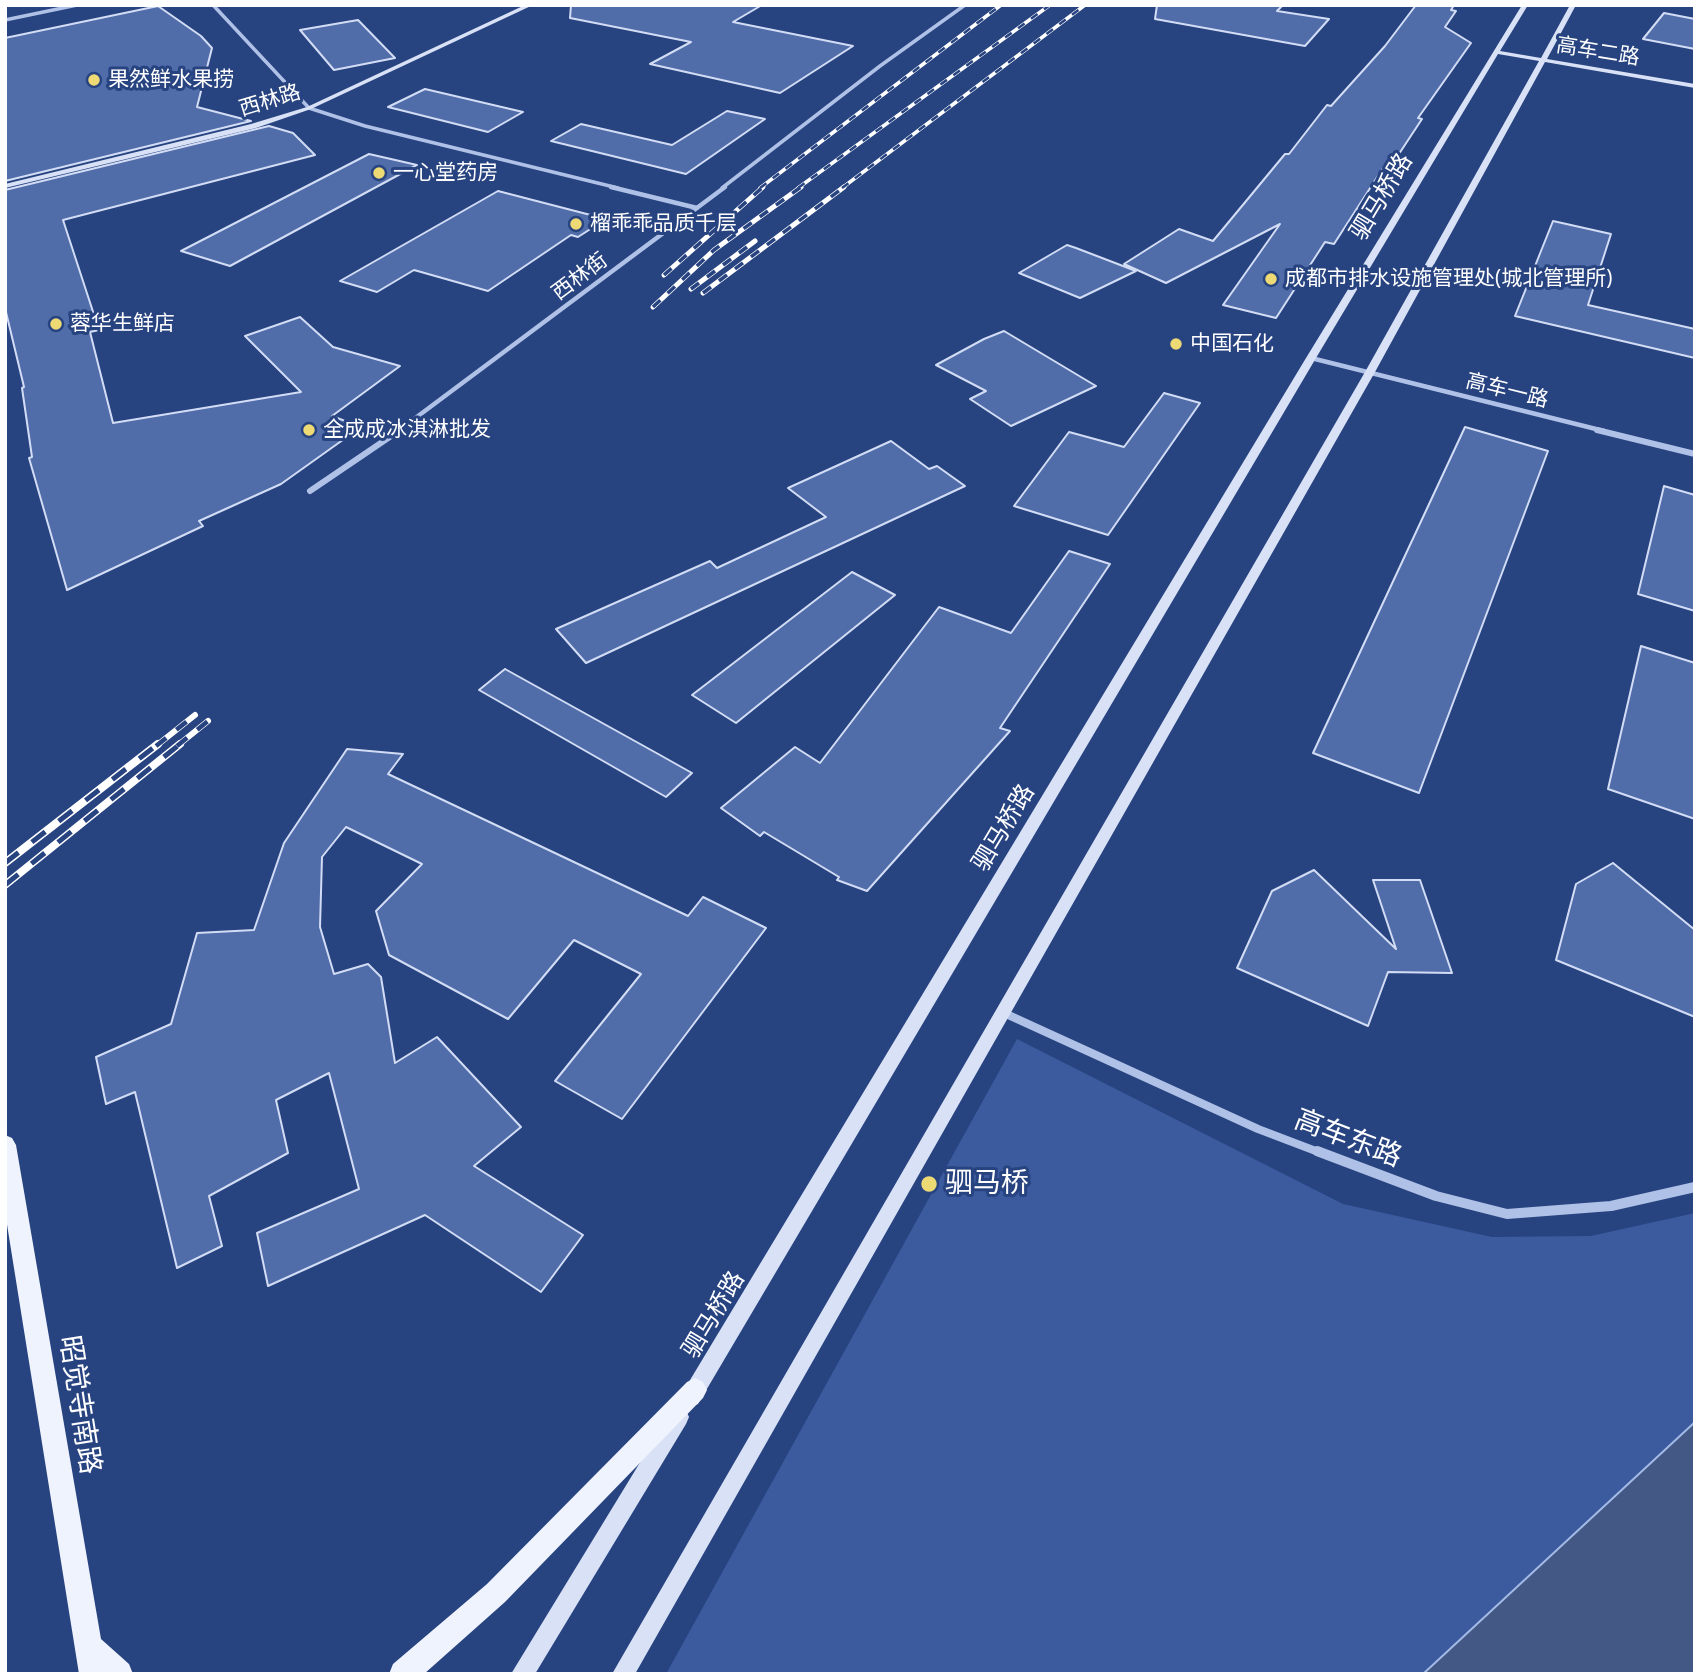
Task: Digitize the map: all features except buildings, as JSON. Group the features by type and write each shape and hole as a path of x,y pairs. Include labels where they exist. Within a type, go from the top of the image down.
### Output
{"main road":[{"name":"西林路","path":"5,186 253,126 309,108 530,5"},
{"name":"驷马桥路","path":"522,1674 1525,5"},
{"path":"623,1674 1370,372 1573,5"},
{"name":"高车二路","path":"1498,49 1695,86"},
{"name":"高车二路","path":"1544,57 1695,78"},
{"name":"昭觉寺南路","path":"5,1145 93,1674"},
{"path":"403,1674 496,1593 695,1390"},
{"path":"89,1647 119,1674"}],"street":[{"path":"5,20 77,5"},
{"path":"213,5 309,108 365,126 697,208"},
{"name":"西林街","path":"310,491 397,432 697,208 880,66 965,5"},
{"name":"高车一路","path":"1311,358 1695,454"},
{"name":"高车东路","path":"1004,1013 1258,1129 1436,1196 1507,1214 1611,1206 1695,1187"}],"shaded area":[{"path":"1017,1039 1343,1204 1492,1237 1591,1236 1695,1213 1695,1674 666,1674"},
{"path":"1695,1422 1695,1674 1423,1674"}],"railway":[{"path":"760,188 1001,5"},
{"path":"798,188 1050,5"},
{"path":"842,188 1085,5"},
{"path":"664,275 763,187"},
{"path":"653,307 714,250 801,187"},
{"path":"703,293 844,187"},
{"path":"691,289 755,241"},
{"path":"156,746 195,715"},
{"path":"177,746 208,721"},
{"path":"5,863 158,744"},
{"path":"5,885 180,744"}],"place":[{"name":"果然鲜水果捞","path":"94,80"},
{"name":"一心堂药房","path":"379,173"},
{"name":"榴乖乖品质千层","path":"576,224"},
{"name":"成都市排水设施管理处(城北管理所)","path":"1271,279"},
{"name":"蓉华生鲜店","path":"56,324"},
{"name":"中国石化","path":"1176,344"},
{"name":"全成成冰淇淋批发","path":"309,430"},
{"name":"驷马桥","path":"929,1184"}]}
